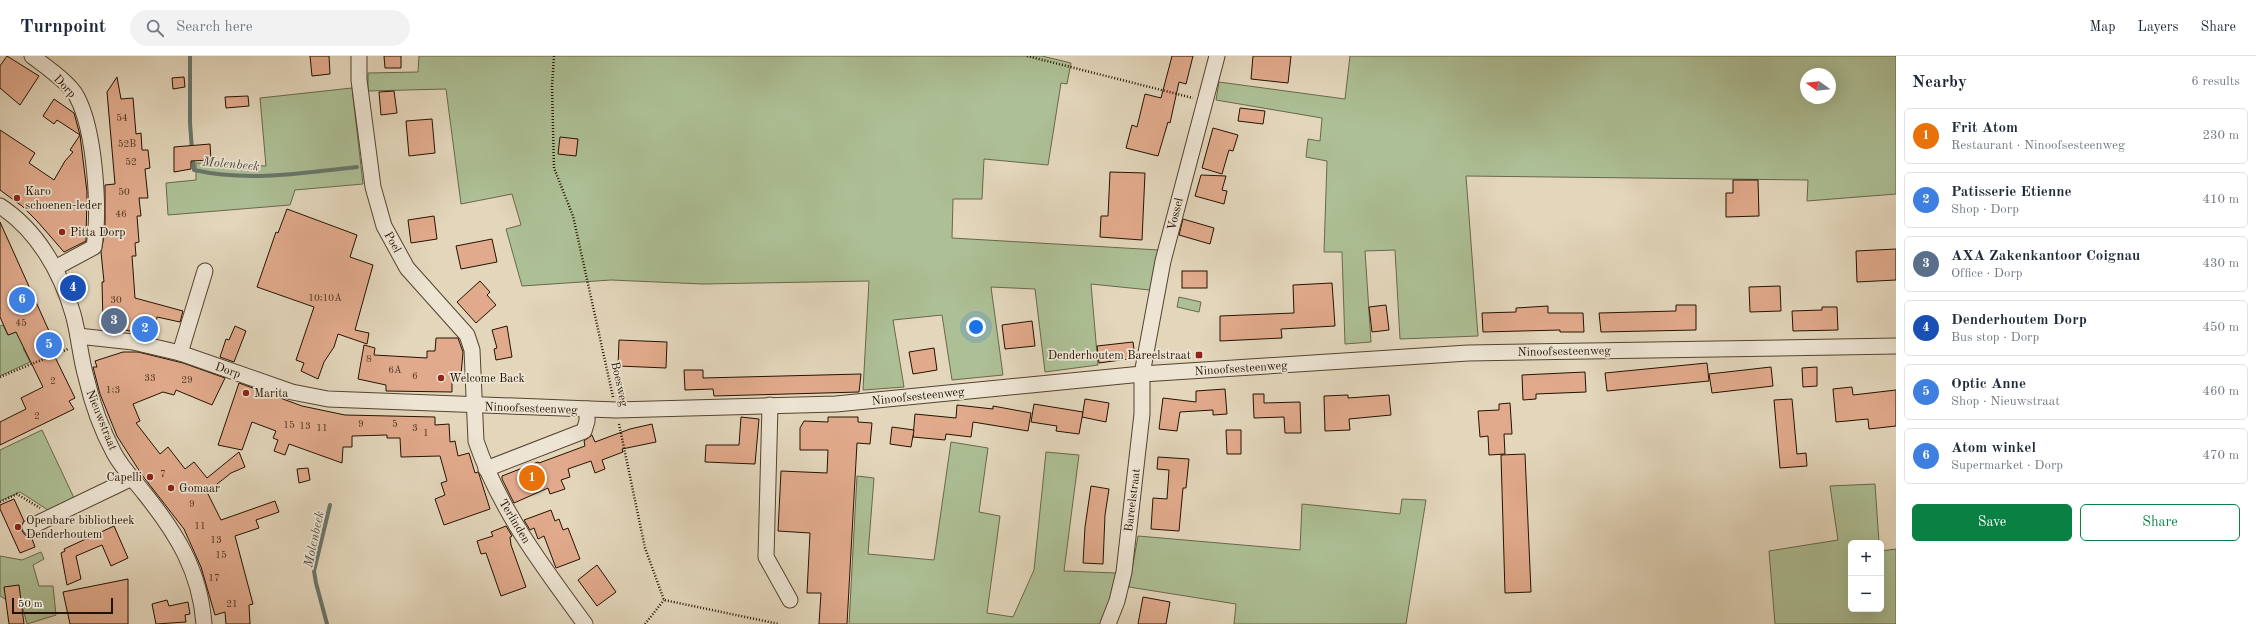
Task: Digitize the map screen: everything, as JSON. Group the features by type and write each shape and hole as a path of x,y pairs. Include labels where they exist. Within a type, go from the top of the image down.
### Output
{"street":[{"name":"Dorp","path":"32,56 77,96 88,125 94,175 97,229 94,247 55,268"},
{"name":"Poel","path":"359,56 359,80 373,187 384,226 408,268 467,335 472,350 475,406"},
{"name":"Vossel","path":"1142,374 1164,261 1204,101 1217,56"},
{"path":"0,206 19,220 32,234 55,268 66,294 79,340"},
{"path":"180,353 205,271"},
{"name":"Dorp","path":"79,340 127,341 180,353 292,392 328,399 475,406"},
{"name":"Nieuwstraat","path":"79,340 86,378 97,415 115,454 173,530 184,549 203,607 204,624"},
{"name":"Ninoofsesteenweg","path":"475,406 616,410 836,404 1142,374 1468,353 1896,346"},
{"name":"Bareelstraat","path":"1108,624 1117,601 1124,572 1142,414 1142,374"},
{"name":"Terlinden","path":"475,406 476,441 486,469 500,498 526,542 585,624"},
{"path":"770,406 766,557 790,600"},
{"name":"Ninoofsesteenweg","path":"486,469 584,431 587,421 587,409"},
{"path":"30,527 132,478"}],"path":[{"name":"Boesweg","path":"554,56 552,86 554,168 573,216 645,548 664,600"},
{"path":"1027,56 1204,101"},
{"path":"0,378 79,340"},
{"path":"0,502 17,494 52,516"},
{"path":"644,624 664,600 779,624"}],"green space":[{"path":"419,56 1042,56 1071,63 1067,84 1061,83 1048,165 984,159 982,199 953,199 952,238 1159,250 1150,290 1091,284 1098,365 1045,372 1035,289 991,287 1003,375 952,380 942,315 893,320 904,387 863,390 869,281 703,284 611,280 522,286 506,229 521,225 512,194 461,204 446,89 368,91 368,73 418,72"},
{"path":"1350,56 1896,56 1896,194 1807,201 1808,180 1466,176 1478,336 1400,339 1395,250 1365,251 1371,342 1345,344 1342,252 1324,252 1327,161 1306,157 1308,139 1320,141 1322,118 1216,100 1219,82 1345,99"},
{"path":"352,88 363,184 295,190 290,205 168,215 166,183 196,180 196,163 266,166 260,98"},
{"path":"1179,297 1201,302 1199,312 1177,307"},
{"path":"3,325 8,335 18,331 29,345 23,348 30,362 0,376 0,326"},
{"path":"42,430 75,500 51,512 20,492 0,501 0,450"},
{"path":"951,442 988,448 979,512 1000,516 987,613 1013,617 1034,570 1046,452 1079,455 1064,571 1116,573 1103,624 849,624 857,476 874,478 868,554 934,560"},
{"path":"1875,484 1879,540 1848,540 1848,612 1884,612 1884,551 1896,549 1896,624 1775,624 1769,551 1838,540 1830,486"},
{"path":"1402,499 1426,500 1406,624 1234,624 1236,604 1129,587 1138,536 1300,550 1302,504 1400,514"},
{"path":"41,552 44,559 33,565 39,586 53,586 56,615 27,624 23,609 0,596 0,556 22,560"}],"building":[{"path":"7,56 39,76 20,105 0,88 0,66"},
{"path":"310,56 329,56 330,74 312,76"},
{"path":"384,56 401,56 401,68 385,68"},
{"path":"1172,56 1193,56 1186,84 1179,82 1170,123 1168,122 1158,156 1126,148 1132,125 1137,127 1145,94 1161,98"},
{"path":"1253,56 1291,56 1288,83 1251,79"},
{"path":"117,77 121,99 133,98 136,134 141,133 142,150 148,150 150,168 145,169 148,198 139,198 141,216 137,216 139,242 135,243 136,256 132,256 135,298 183,311 180,322 157,317 153,337 106,325 103,322 102,282 104,282 101,252 105,231 105,185 115,184 107,92"},
{"path":"184,77 185,87 173,89 172,78"},
{"path":"394,91 397,113 381,115 379,92"},
{"path":"248,96 249,106 226,108 225,97"},
{"path":"54,99 74,113 80,135 57,120 54,124 43,116"},
{"path":"1240,108 1265,111 1263,124 1238,121"},
{"path":"432,119 435,153 409,156 406,121"},
{"path":"1213,128 1238,135 1233,151 1229,150 1222,174 1202,168"},
{"path":"0,130 35,153 29,163 54,180 65,161 73,152 70,150 80,135 87,192 86,241 64,252 22,206 0,190"},
{"path":"560,137 578,139 576,156 558,154"},
{"path":"210,144 211,160 191,161 191,169 174,172 174,147"},
{"path":"1110,172 1145,173 1142,240 1100,237 1101,216 1108,216"},
{"path":"1201,175 1226,176 1222,190 1227,191 1224,204 1195,196"},
{"path":"1733,180 1758,180 1759,216 1726,217 1726,193 1733,193"},
{"path":"287,209 357,235 350,257 373,265 355,330 369,333 367,344 338,334 334,347 324,362 318,379 301,371 304,363 296,360 314,307 257,287 276,232 278,233"},
{"path":"434,216 437,239 411,243 408,220"},
{"path":"1183,219 1214,228 1210,244 1179,235"},
{"path":"0,222 58,351 53,353 75,398 69,401 74,409 0,445 0,422 26,409 21,398 43,387 16,332 8,335 0,317"},
{"path":"492,239 497,262 461,269 456,246"},
{"path":"1896,249 1896,280 1857,282 1856,251"},
{"path":"1182,271 1207,271 1207,288 1182,288"},
{"path":"480,281 490,292 487,295 496,305 476,323 457,302"},
{"path":"1332,283 1335,326 1281,329 1282,338 1220,341 1220,316 1294,313 1293,285"},
{"path":"1780,286 1781,311 1750,312 1749,287"},
{"path":"1386,305 1389,330 1372,332 1369,307"},
{"path":"1676,305 1696,305 1696,330 1601,332 1599,313 1676,311"},
{"path":"1548,306 1548,313 1583,313 1584,332 1560,332 1560,330 1483,332 1482,313 1516,312 1516,308"},
{"path":"1822,307 1837,307 1838,330 1793,331 1792,311 1822,310"},
{"path":"1032,321 1035,346 1005,349 1002,325"},
{"path":"235,326 246,331 234,362 220,357 226,339 229,340"},
{"path":"507,326 512,357 496,360 494,349 497,348 492,330"},
{"path":"436,338 458,338 463,352 461,375 452,375 452,392 386,391 386,385 358,379 364,345 375,348 374,355 427,358 427,351 435,351"},
{"path":"619,340 667,342 666,368 618,366"},
{"path":"1133,342 1135,358 1099,363 1097,346"},
{"path":"934,348 937,370 913,374 909,352"},
{"path":"123,352 138,352 183,363 225,378 212,405 176,390 174,395 163,392 133,404 140,421 136,423 160,454 168,447 185,469 194,462 207,478 239,452 245,467 231,473 207,492 221,520 275,501 279,512 256,520 259,528 235,536 253,604 249,605 250,624 226,624 225,612 215,615 201,567 184,529 142,475 117,436 100,394 93,367 97,367 95,361"},
{"path":"1707,363 1709,381 1607,391 1605,373"},
{"path":"1771,367 1773,386 1712,393 1709,374"},
{"path":"1817,367 1817,386 1803,387 1802,368"},
{"path":"684,370 703,370 703,378 861,374 859,392 714,396 713,389 685,390"},
{"path":"1585,372 1586,392 1536,394 1536,399 1523,400 1522,375"},
{"path":"239,383 302,406 345,415 435,417 435,425 449,424 450,442 455,441 458,456 469,453 475,473 478,472 479,474 490,509 444,525 435,499 445,495 441,483 447,481 440,456 401,457 400,438 387,438 387,435 352,436 352,447 343,447 342,463 289,444 285,455 274,451 278,440 273,438 276,431 252,422 242,450 218,445"},
{"path":"1852,387 1853,395 1896,390 1896,426 1869,429 1868,419 1836,422 1833,389"},
{"path":"1225,389 1227,414 1213,415 1213,410 1180,412 1177,431 1159,429 1163,398 1196,402 1196,391"},
{"path":"1253,394 1264,394 1264,403 1300,402 1301,433 1285,433 1284,417 1254,418"},
{"path":"1348,395 1348,398 1389,395 1391,415 1349,419 1350,430 1325,431 1324,396"},
{"path":"1085,399 1109,403 1106,422 1082,417"},
{"path":"1792,399 1797,454 1806,453 1807,466 1780,468 1774,400"},
{"path":"1510,403 1512,434 1504,434 1505,454 1489,455 1488,436 1480,437 1478,411 1499,410 1499,404"},
{"path":"1034,404 1083,412 1079,434 1056,431 1057,426 1031,422"},
{"path":"957,405 993,409 993,406 1031,413 1028,431 973,422 971,437 946,434 945,440 913,437 915,414 956,418"},
{"path":"741,417 759,419 755,464 705,462 706,445 739,445"},
{"path":"828,417 858,417 858,422 872,423 870,444 857,443 847,624 819,624 821,593 807,593 810,533 778,531 781,471 827,473 828,450 800,450 800,428 804,421 828,422"},
{"path":"652,424 656,442 622,449 623,452 602,460 605,469 595,473 591,461 568,469 570,477 561,480 565,489 550,494 548,488 514,503 502,479 502,476 585,446 584,441 592,435 595,442 630,429"},
{"path":"892,427 914,430 911,447 890,444"},
{"path":"1226,430 1241,430 1241,454 1227,454"},
{"path":"1525,454 1531,592 1505,593 1501,455"},
{"path":"1158,457 1189,459 1186,488 1183,488 1179,531 1151,529 1153,498 1167,499 1169,470 1157,469"},
{"path":"308,468 310,480 299,483 297,469"},
{"path":"1091,486 1109,489 1105,515 1103,564 1083,563 1085,527"},
{"name":"Openbare bibliotheek Denderhoutem","path":"14,499 24,521 21,526 22,531 25,535 31,536 35,547 20,553 0,509 0,505"},
{"path":"551,510 555,521 559,519 563,530 568,528 580,559 556,568 544,536 538,539 534,528 530,530 524,520"},
{"path":"114,526 128,558 111,566 102,545 76,556 81,579 67,585 61,553 65,551 64,549"},
{"path":"506,526 512,536 510,537 511,545 526,587 501,596 486,553 481,554 477,541 493,536 491,532"},
{"path":"597,565 616,592 597,606 578,580"},
{"path":"128,579 128,624 70,624 63,592"},
{"path":"19,585 24,624 9,624 4,587"},
{"path":"1143,597 1170,602 1166,624 1138,624"},
{"path":"167,600 169,606 188,602 190,614 185,615 186,622 156,624 152,604"}],"waterway":[{"name":"Molenbeek","path":"190,56 190,123 192,150"},
{"name":"Molenbeek","path":"193,157 194,170 214,174 255,176 276,175 357,167"},
{"name":"Molenbeek","path":"327,624 314,571 330,505"}],"place":[{"name":"Karo schoenen-leder","path":"17,198"},
{"name":"Pitta Dorp","path":"62,232"},
{"name":"Denderhoutem Dorp","path":"73,288"},
{"name":"Atom winkel","path":"22,300"},
{"name":"AXA Zakenkantoor Coignau","path":"114,321"},
{"name":"Patisserie Etienne","path":"145,329"},
{"name":"Optic Anne","path":"49,345"},
{"name":"Denderhoutem Bareelstraat","path":"1199,355"},
{"name":"Welcome Back","path":"441,378"},
{"name":"Marita","path":"246,393"},
{"name":"Capelli","path":"150,477"},
{"name":"Frit Atom","path":"532,478"},
{"name":"Gomaar","path":"171,488"},
{"name":"Openbare bibliotheek Denderhoutem","path":"18,527"}]}
